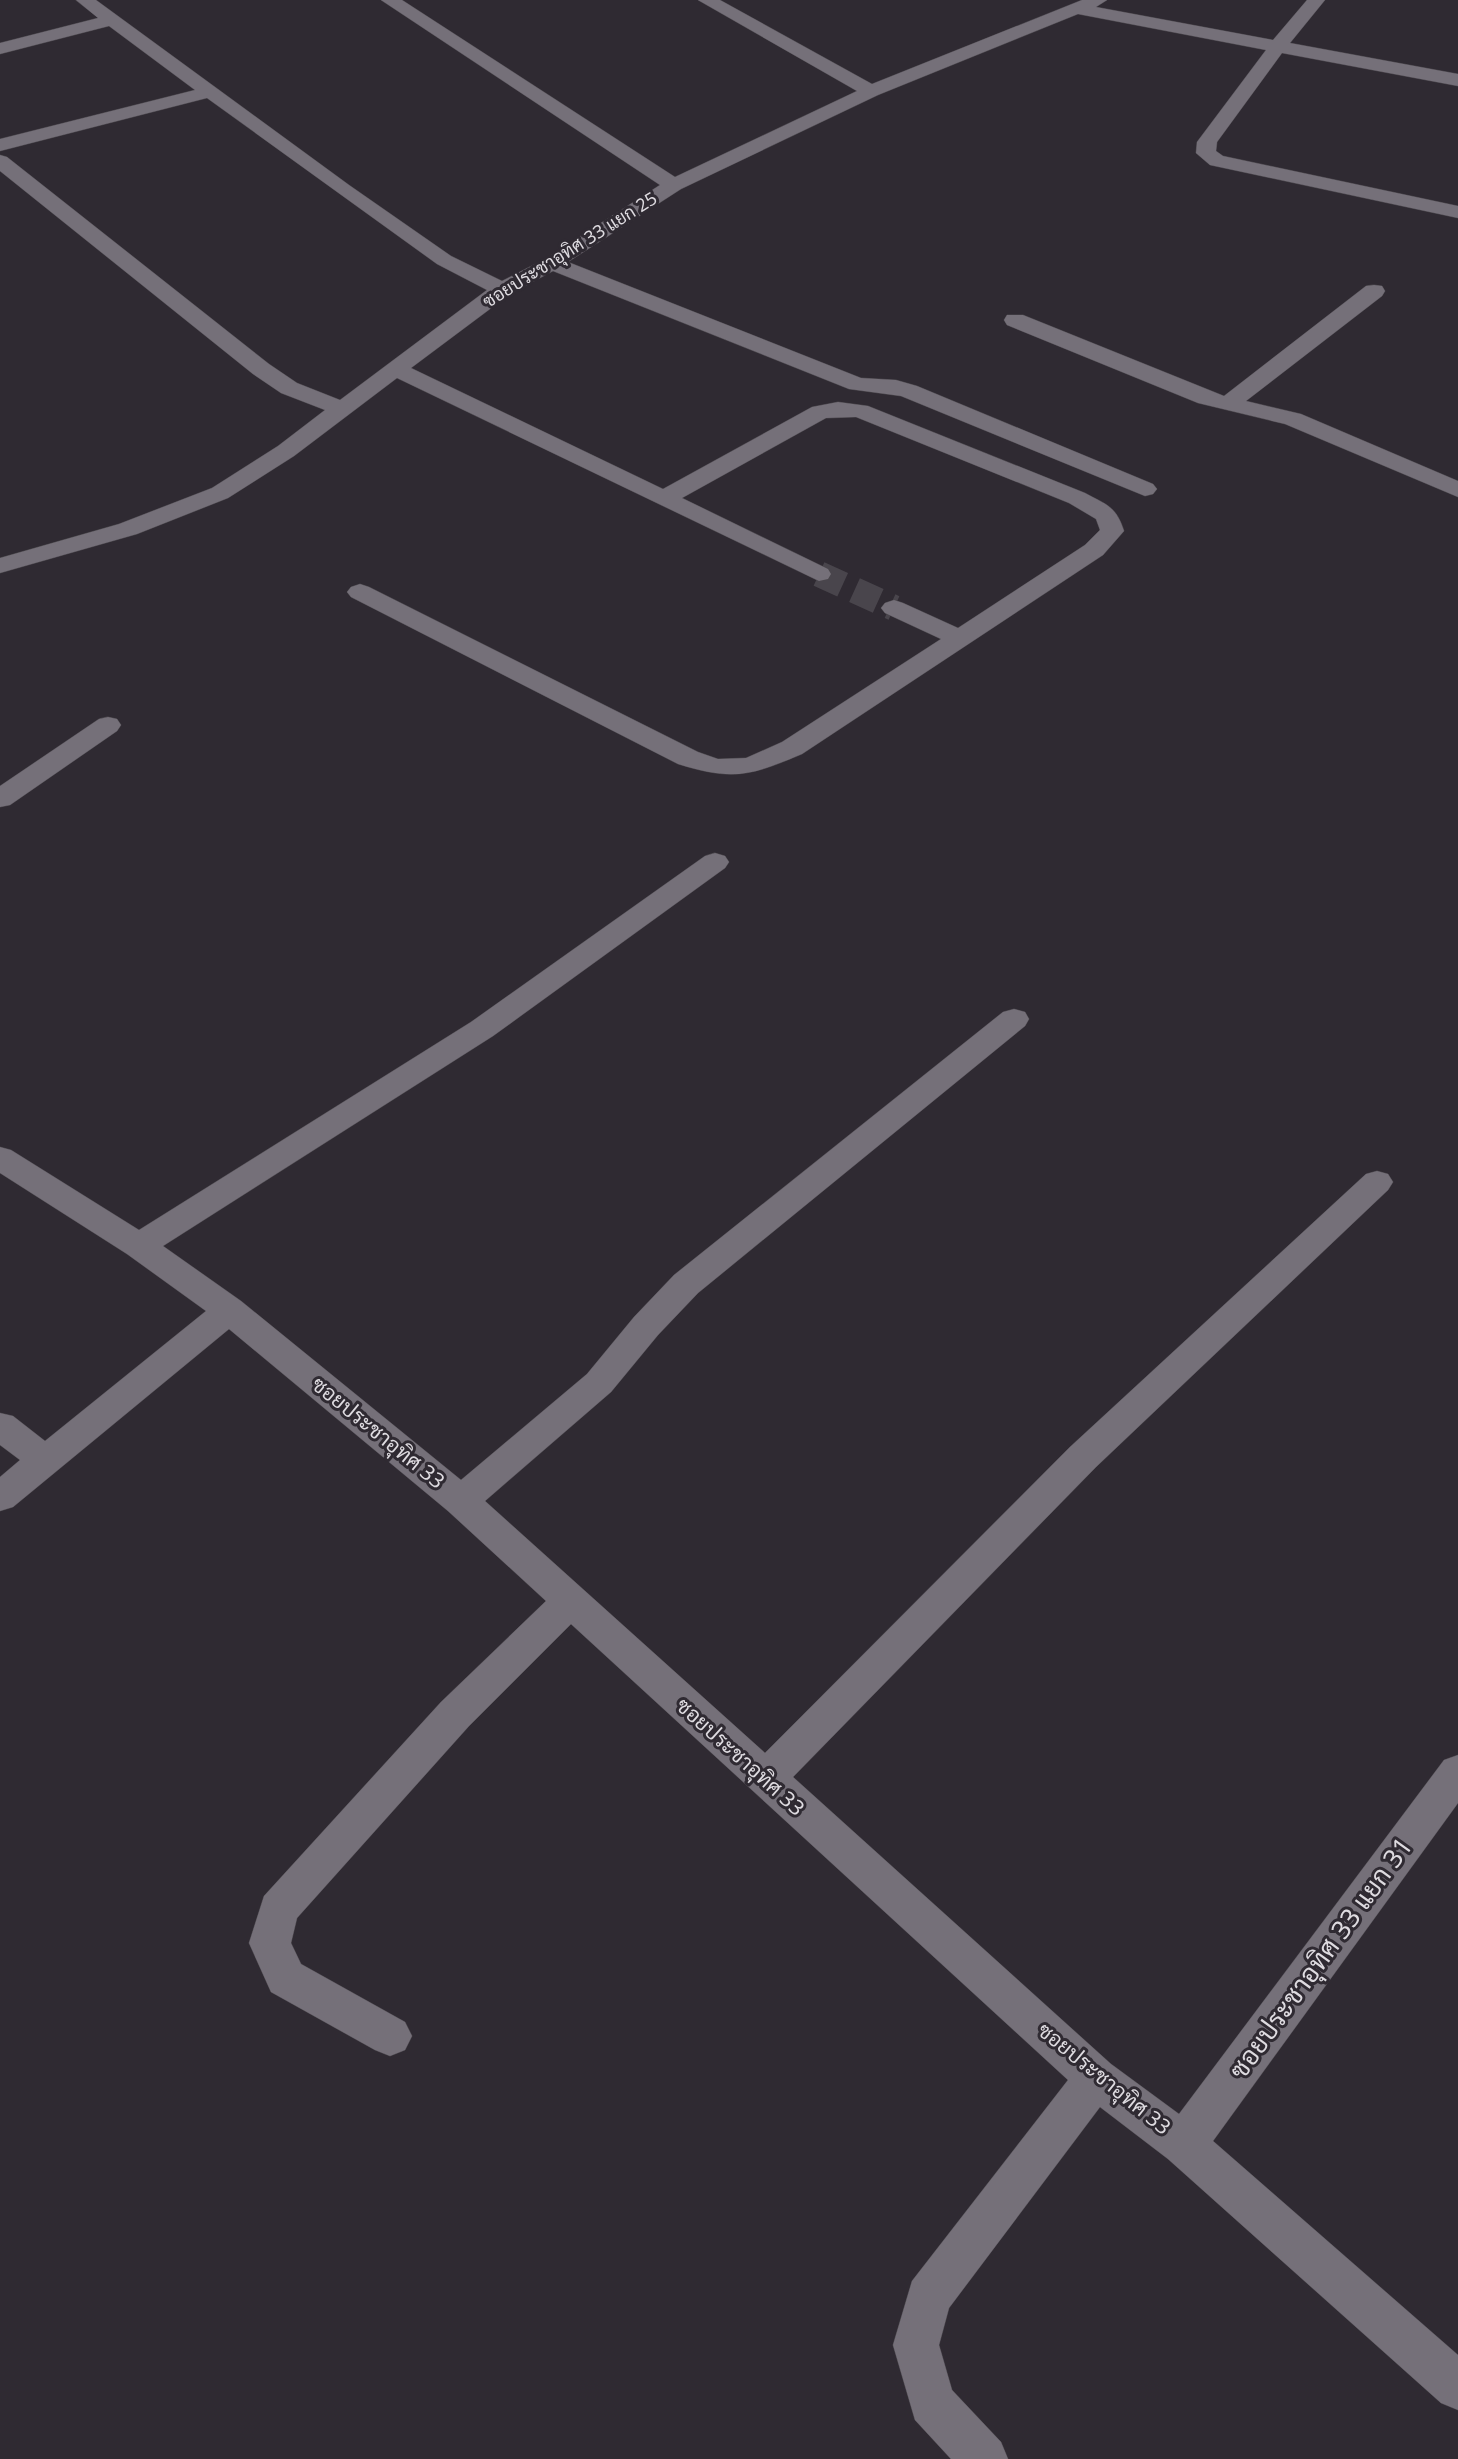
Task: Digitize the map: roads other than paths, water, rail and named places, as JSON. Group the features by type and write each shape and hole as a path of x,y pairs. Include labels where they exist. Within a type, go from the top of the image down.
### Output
{"street":[{"path":"85,0 444,260 502,289"},
{"path":"390,0 675,185"},
{"path":"707,0 871,91"},
{"name":"ซอยประชาอุทิศ 33 แยก 25","path":"0,566 128,529 220,493 286,451 502,289 552,263 675,185 871,91 1098,0"},
{"path":"1317,0 1277,47 1207,142 1206,153 1217,161 1458,212"},
{"path":"1077,9 1458,80"},
{"path":"0,49 113,20"},
{"path":"0,145 210,92"},
{"path":"0,161 261,369 289,388 342,409"},
{"path":"552,263 858,384 896,387 909,391 1145,489"},
{"path":"1229,403 1374,291"},
{"path":"1015,320 1162,382 1206,398 1293,419 1458,490"},
{"path":"396,369 819,574"},
{"path":"360,592 687,758 716,767 750,766 792,748 961,639 1094,550 1112,531 1107,515 1077,498 860,411 838,409 820,412 665,498"},
{"path":"894,608 961,639"},
{"path":"0,798 108,725"},
{"path":"139,1246 482,1029 715,862"},
{"path":"461,1501 599,1383 646,1326 686,1284 767,1215 1014,1019"},
{"name":"ซอยประชาอุทิศ 33","path":"0,1158 139,1246 229,1310 461,1501 569,1602 1096,2078 1185,2144 1458,2386"},
{"path":"765,1779 1083,1456 1377,1182"},
{"path":"0,1497 229,1310"},
{"path":"0,1426 45,1460"},
{"path":"390,2036 286,1978 270,1943 279,1909 447,1723 569,1602"},
{"name":"ซอยประชาอุทิศ 33 แยก 31","path":"1185,2144 1458,1772"},
{"path":"984,2459 932,2403 916,2345 928,2297 1096,2078"}],"tunnel":[{"path":"819,574 894,608"}]}
